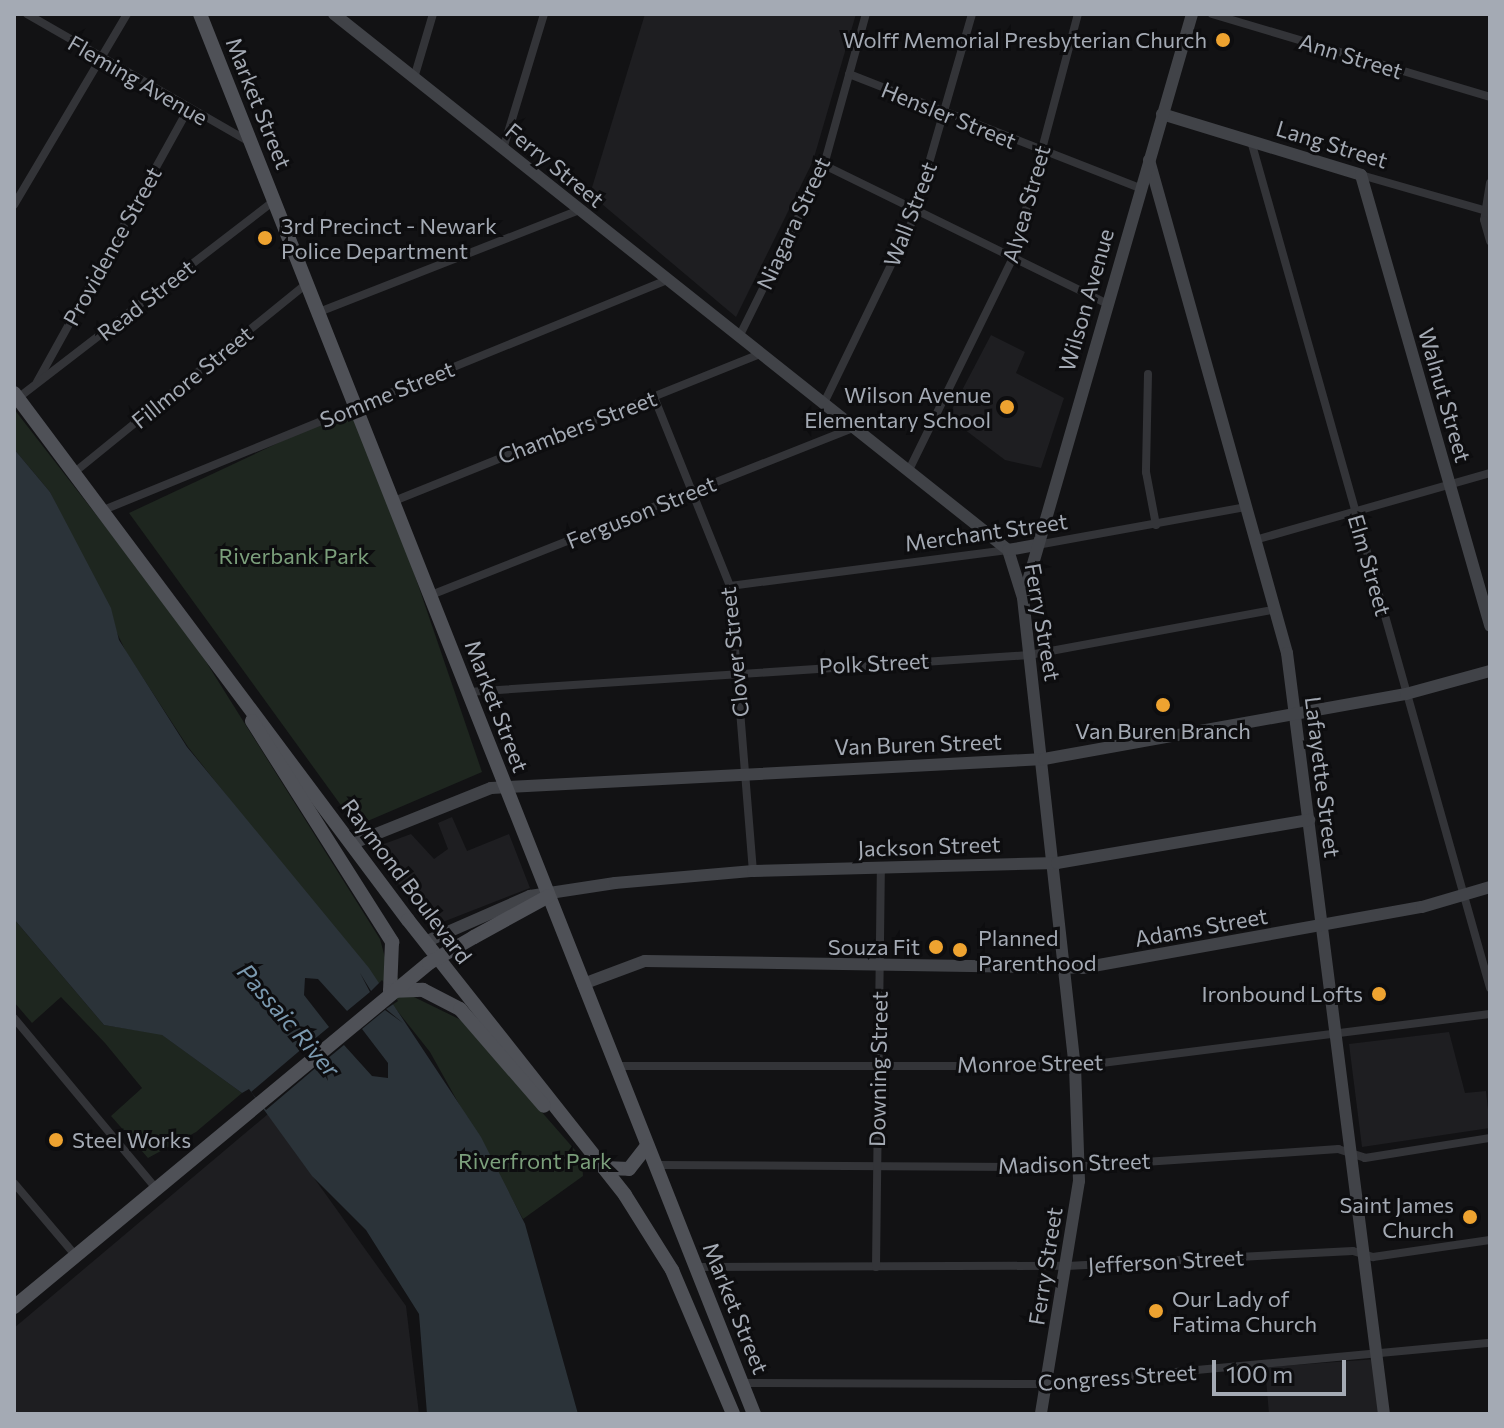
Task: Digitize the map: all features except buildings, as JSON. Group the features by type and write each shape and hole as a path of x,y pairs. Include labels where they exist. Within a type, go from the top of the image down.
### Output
{"main road":[{"name":"Market Street","path":"200,14 754,1414"},
{"name":"Raymond Boulevard","path":"16,396 106,509 240,695 425,942 625,1195 672,1270 733,1414"},
{"path":"240,695 262,743 392,942 398,984 460,1009 592,1153"},
{"name":"Jackson Street","path":"14,1307 398,984 429,963 549,896"},
{"path":"604,1168 629,1169 647,1146"},
{"path":"625,1195 680,1262 695,1267"}],"street":[{"name":"Fleming Avenue","path":"27,14 188,110 251,142"},
{"path":"14,205 127,14"},
{"name":"Ferry Street","path":"334,14 1008,550 1023,598 1044,759 1068,968 1075,1066 1078,1167 1067,1266 1041,1414"},
{"path":"414,78 433,14"},
{"path":"503,149 544,14"},
{"name":"Niagara Street","path":"739,337 824,165 866,14"},
{"name":"Wall Street","path":"823,405 916,210 972,14"},
{"name":"Alyea Street","path":"908,472 1013,258 1078,14"},
{"name":"Wilson Avenue","path":"1023,598 1192,14"},
{"name":"Ann Street","path":"1212,14 1490,97"},
{"name":"Hensler Street","path":"849,74 1140,188"},
{"name":"Providence Street","path":"36,382 188,110"},
{"name":"Lang Street","path":"1162,114 1487,211"},
{"name":"Elm Street","path":"1251,141 1490,988"},
{"name":"Lafayette Street","path":"1149,160 1276,609 1295,715 1384,1414"},
{"path":"824,165 1106,303"},
{"name":"Walnut Street","path":"1361,175 1490,626"},
{"path":"1490,183 1487,211 1490,241"},
{"name":"Read Street","path":"16,396 274,201"},
{"path":"319,312 579,210"},
{"name":"Somme Street","path":"106,509 667,280"},
{"name":"Fillmore Street","path":"76,471 307,282"},
{"name":"Chambers Street","path":"394,501 759,354"},
{"path":"1148,374 1146,472 1156,525"},
{"name":"Clover Street","path":"654,397 730,586 753,871"},
{"name":"Ferguson Street","path":"431,595 852,428"},
{"path":"1255,540 1490,473"},
{"name":"Merchant Street","path":"730,586 1008,550 1247,507"},
{"name":"Polk Street","path":"468,692 737,671 1029,655 1276,609"},
{"name":"Van Buren Street","path":"351,844 505,788 746,772 1044,759 1406,694 1490,671"},
{"name":"Jackson Street","path":"425,942 530,896 753,871 1057,863 1309,820"},
{"name":"Downing Street","path":"876,1267 876,1064 881,870"},
{"name":"Adams Street","path":"583,984 645,961 1068,968 1322,926 1490,887"},
{"name":"Monroe Street","path":"616,1066 1075,1066 1490,1014"},
{"path":"14,1018 155,1187"},
{"name":"Madison Street","path":"655,1165 1078,1167 1351,1153 1365,1158 1490,1138"},
{"path":"14,1183 75,1255"},
{"name":"Jefferson Street","path":"695,1267 1067,1266 1362,1253 1490,1240"},
{"name":"Congress Street","path":"743,1383 1046,1384 1377,1359 1490,1343"}],"shaded area":[{"path":"645,14 856,14 813,161 736,317 590,194"},
{"name":"Wilson Avenue Elementary School","path":"991,335 1025,352 1016,373 1064,398 1041,468 1005,460 948,417"},
{"path":"452,817 467,851 509,834 530,888 430,927 373,848 411,834 434,859 448,849 438,823"},
{"path":"1449,1032 1465,1093 1486,1091 1490,1128 1362,1147 1349,1044"},
{"path":"268,1114 406,1306 419,1414 14,1414 14,1328"},
{"path":"1377,1359 1384,1414 1269,1414 1265,1367"}],"green space":[{"name":"Riverbank Park","path":"357,406 482,772 356,826 129,513"},
{"name":"Riverfront Park","path":"14,409 188,633 380,939 387,965 414,997 461,1020 582,1158 583,1176 523,1219 430,1052 188,747 126,652 50,492 14,449"},
{"path":"14,919 104,1025 161,1034 242,1093 196,1132 148,1158 111,1116 142,1088 105,1043 61,997 32,1023 14,1002"}],"water":[{"name":"Passaic River","path":"14,449 50,492 111,608 119,640 187,747 369,968 481,1137 525,1224 578,1414 427,1414 419,1314 366,1230 312,1176 249,1089 242,1093 162,1035 104,1025 14,919"}],"pier":[{"path":"360,973 371,991 382,980 398,1001 386,1009 403,1023 385,1010 362,1029 388,1063 388,1078 372,1076 344,1045 321,1064 328,1081 319,1065 266,1110 251,1092 304,1047 290,1036 306,1046 329,1027 304,995 305,978 318,979 347,1011 370,992"}],"place":[{"name":"Wolff Memorial Presbyterian Church","path":"1223,40"},
{"name":"3rd Precinct - Newark Police Department","path":"265,238"},
{"name":"Wilson Avenue Elementary School","path":"1007,407"},
{"name":"Van Buren Branch","path":"1163,705"},
{"name":"Souza Fit","path":"936,947"},
{"name":"Planned Parenthood","path":"960,950"},
{"name":"Ironbound Lofts","path":"1379,994"},
{"name":"Steel Works","path":"56,1140"},
{"name":"Saint James Church","path":"1470,1217"},
{"name":"Our Lady of Fatima Church","path":"1156,1311"}]}
